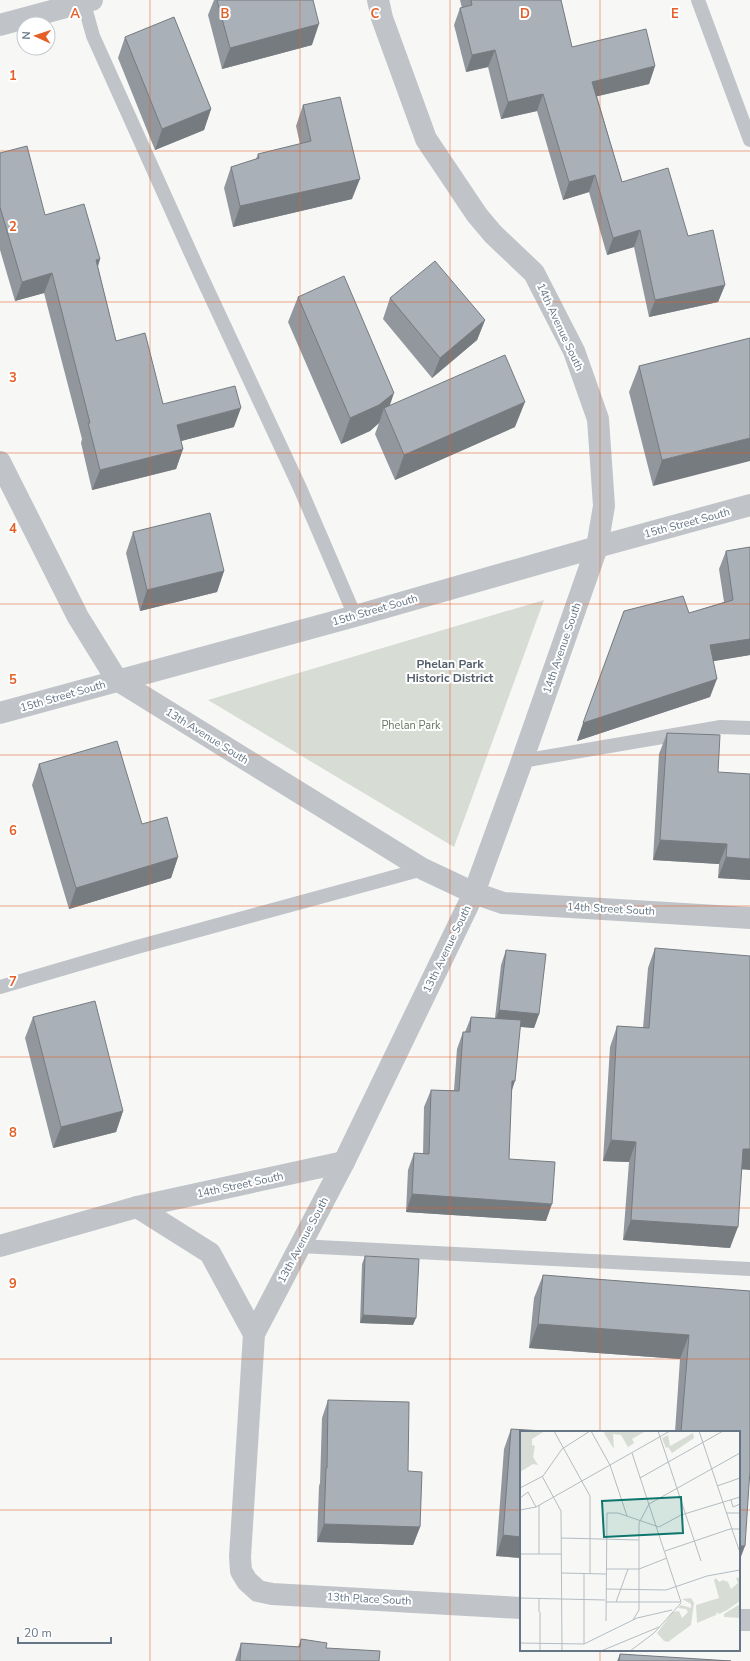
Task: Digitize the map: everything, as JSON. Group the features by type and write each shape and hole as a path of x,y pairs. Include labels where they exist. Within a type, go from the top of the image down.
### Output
{"street":[{"name":"14th Avenue South","path":"378,0 382,18 426,139 477,215 493,234 534,273 574,351 598,419 604,506 597,547 474,893"},
{"path":"0,25 86,1"},
{"name":"13th Avenue South","path":"0,462 78,617 117,680 423,869 474,893 344,1162 254,1334 240,1557"},
{"name":"15th Street South","path":"0,713 750,506"},
{"name":"14th Street South","path":"474,893 503,903 750,918"},
{"name":"14th Street South","path":"0,1246 137,1207 344,1162"},
{"path":"137,1207 210,1253 254,1334"},
{"name":"13th Place South","path":"240,1557 241,1571 247,1581 258,1591 272,1594 520,1608"}],"lane":[{"path":"698,0 750,140"},
{"path":"86,1 93,36 197,267 300,488 355,616"},
{"path":"522,761 721,727 750,718"},
{"path":"721,727 750,728"},
{"path":"0,987 137,947 423,869"},
{"path":"299,1246 750,1269"}],"green space":[{"name":"Phelan Park","path":"544,600 454,847 208,700"}],"building":[{"path":"217,0 313,0 319,24 230,48"},
{"path":"471,0 561,0 572,47 646,29 655,66 592,82 622,182 668,168 688,236 713,230 725,285 655,300 640,230 613,238 595,175 569,182 543,94 508,102 495,50 472,55 460,8 472,5"},
{"path":"174,17 211,109 162,129 125,37"},
{"path":"340,97 360,179 240,206 231,167 259,158 258,154 311,141 303,105"},
{"path":"27,146 45,215 84,204 100,259 96,260 116,341 145,333 163,404 235,386 241,408 177,425 183,449 100,470 88,423 90,423 52,273 22,282 0,207 0,153"},
{"path":"435,261 485,320 440,358 390,298"},
{"path":"344,276 394,393 379,405 350,418 298,297"},
{"path":"750,338 750,438 662,460 639,366"},
{"path":"505,355 525,402 404,455 384,408"},
{"path":"210,513 224,571 147,590 133,532"},
{"path":"750,547 750,639 710,645 717,679 583,723 624,611 683,596 689,613 733,600 726,551"},
{"path":"667,733 720,735 718,772 750,774 750,859 726,857 727,844 660,840"},
{"path":"117,741 142,824 167,817 178,857 76,888 39,764"},
{"path":"655,948 750,956 750,1149 743,1149 738,1227 631,1220 636,1142 611,1140 617,1026 649,1028"},
{"path":"506,950 546,954 539,1014 499,1010"},
{"path":"95,1001 123,1111 61,1127 33,1017"},
{"path":"471,1017 521,1020 515,1081 512,1081 509,1159 555,1162 552,1204 412,1194 414,1153 429,1154 431,1090 459,1091 463,1032 470,1032"},
{"path":"365,1256 419,1259 416,1318 363,1315"},
{"path":"543,1275 750,1291 750,1470 745,1546 740,1546 740,1431 681,1431 689,1335 538,1324"},
{"path":"328,1400 409,1402 408,1471 422,1472 420,1527 324,1524"},
{"path":"511,1429 544,1431 520,1431 520,1537 503,1535"},
{"path":"301,1639 327,1643 326,1648 380,1651 379,1661 240,1661 241,1643 300,1647"},
{"path":"620,1654 731,1661 619,1661"}],"district":[{"name":"Phelan Park Historic District","path":"450,671"}]}
